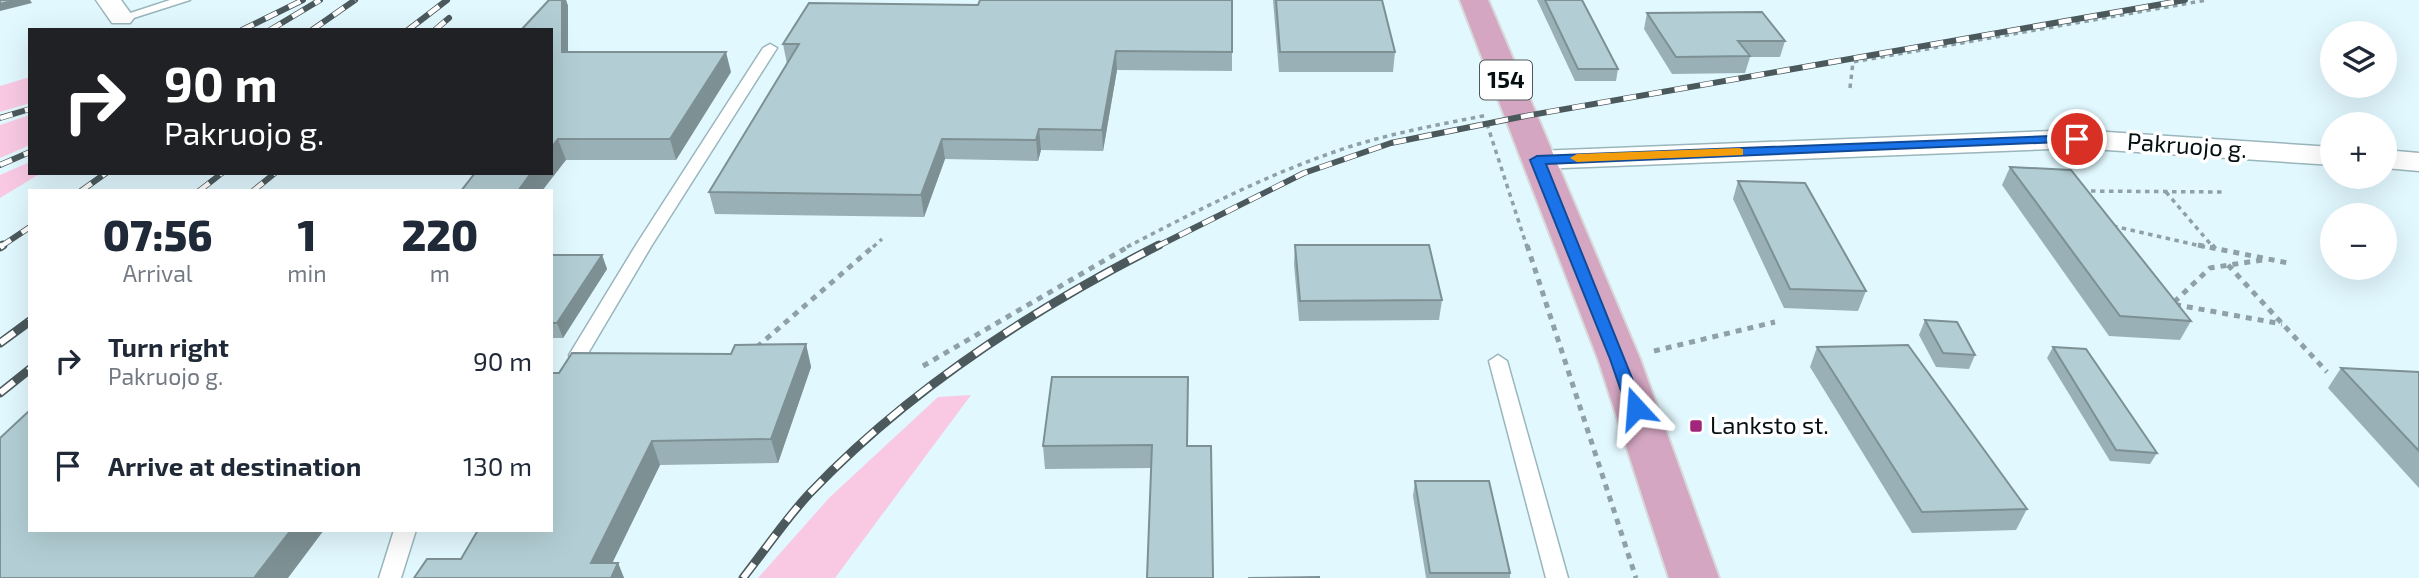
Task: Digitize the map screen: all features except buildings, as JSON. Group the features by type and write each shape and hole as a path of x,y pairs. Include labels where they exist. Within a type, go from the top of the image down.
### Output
{"main road":[{"name":"154","path":"1474,0 1619,359 1694,578"}],"street":[{"name":"Pakruojo g.","path":"1537,160 2077,139 2320,155"},
{"path":"2397,160 2419,162"}],"lane":[{"path":"115,9 184,0"},
{"path":"578,355 644,245 770,48"},
{"path":"1498,361 1557,578"},
{"path":"390,578 404,532"}],"path":[{"path":"1850,88 1853,62 2207,0"},
{"path":"1480,105 1636,578"},
{"path":"923,366 1077,275 1235,194 1332,153 1388,136 1517,110"},
{"path":"2078,191 2225,192"},
{"path":"2166,192 2216,249"},
{"path":"2105,224 2262,260 2288,263"},
{"path":"756,348 883,239"},
{"path":"2262,260 2210,268 2172,304 2281,324"},
{"path":"2228,265 2327,372"},
{"path":"1619,359 1775,322"}],"shaded area":[{"path":"28,78 28,104 0,112 0,86"},
{"path":"28,116 28,146 0,158 0,125"},
{"path":"28,163 28,175 38,175 0,198 0,175"},
{"path":"971,395 835,578 758,578 830,497 938,397"}],"railway":[{"path":"246,28 303,0"},
{"path":"273,28 320,0"},
{"path":"315,28 355,0"},
{"path":"411,28 447,0"},
{"path":"1156,247 1304,173 1391,143 1520,117 2185,0"},
{"path":"437,28 449,18"},
{"path":"0,118 28,110"},
{"path":"0,165 28,153"},
{"path":"84,189 103,175"},
{"path":"202,189 219,175"},
{"path":"255,189 273,175"},
{"path":"0,247 28,228"},
{"path":"743,578 809,494 887,420 973,355 1018,325 1159,245"},
{"path":"0,343 28,322"},
{"path":"0,393 28,371"}],"slow traffic":[{"path":"1577,158 1739,152"}],"place":[{"name":"Lanksto st.","path":"1696,426"}],"route":[{"path":"1636,408 1619,359 1537,160 2077,139"}]}
